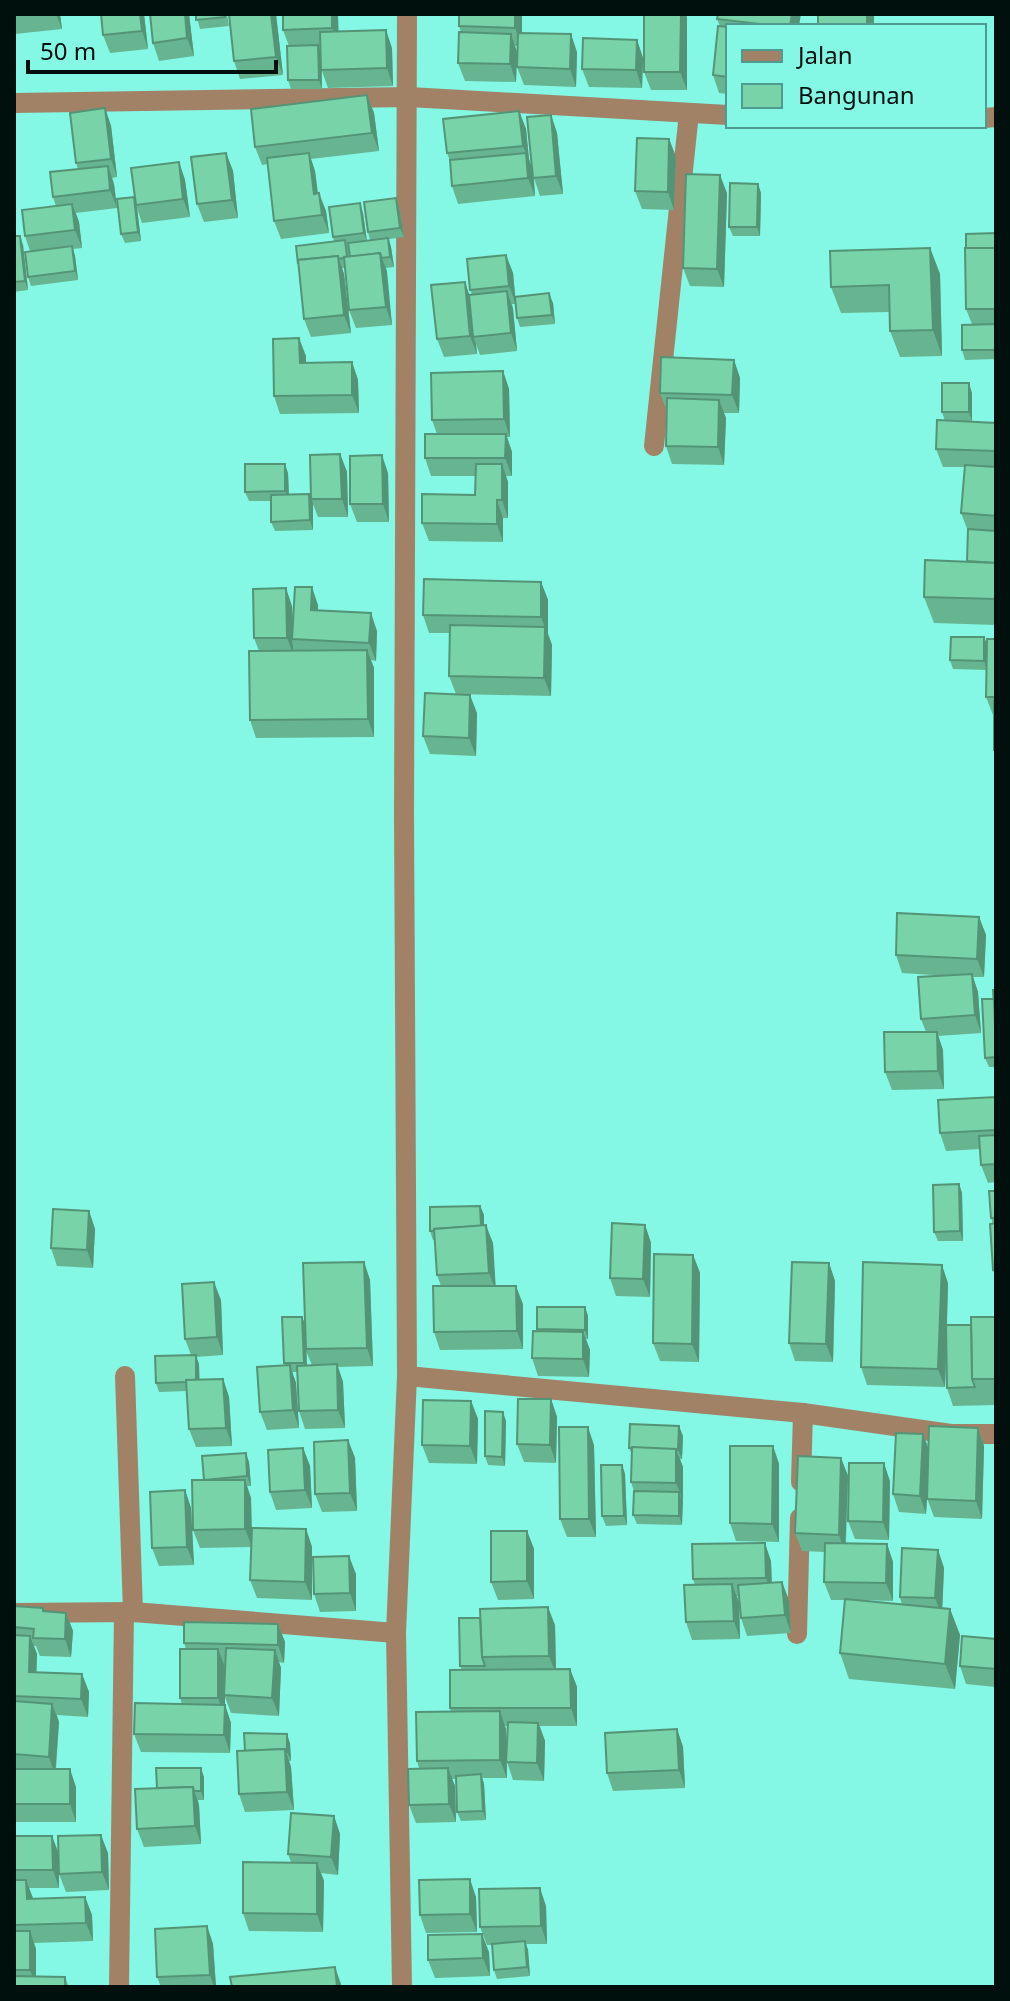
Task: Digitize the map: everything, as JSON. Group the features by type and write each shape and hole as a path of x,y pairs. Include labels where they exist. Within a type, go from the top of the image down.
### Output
{"street":[{"path":"402,1987 396,1633 407,1376 404,798 407,14"},
{"path":"14,103 409,97 726,115"},
{"path":"654,446 689,113"},
{"path":"119,1987 129,1612 125,1376"},
{"path":"407,1376 803,1413 951,1434 996,1434"},
{"path":"797,1634 803,1413"},
{"path":"14,1613 129,1612 396,1633"}],"building":[{"path":"101,14 140,14 142,31 103,35"},
{"path":"150,14 185,14 187,38 153,43"},
{"path":"196,14 225,14 225,17 196,20"},
{"path":"229,14 271,14 276,57 234,61"},
{"path":"283,14 332,14 332,28 283,30"},
{"path":"459,14 515,14 515,28 459,26"},
{"path":"644,14 681,14 680,72 644,72"},
{"path":"718,14 792,14 790,24 717,19"},
{"path":"818,14 867,14 867,24 818,24"},
{"path":"718,26 726,27 726,77 713,75"},
{"path":"386,30 387,68 321,70 320,32"},
{"path":"459,32 511,34 510,64 458,63"},
{"path":"518,33 571,34 570,69 517,67"},
{"path":"583,38 637,40 636,70 582,69"},
{"path":"318,45 319,80 288,80 287,46"},
{"path":"367,95 372,133 255,147 251,109"},
{"path":"105,108 111,159 76,163 70,113"},
{"path":"519,111 523,146 447,153 443,119"},
{"path":"551,115 556,176 533,178 527,117"},
{"path":"637,138 669,139 668,192 635,191"},
{"path":"226,153 232,200 197,204 191,157"},
{"path":"309,153 314,194 319,193 322,215 274,221 267,158"},
{"path":"526,153 528,178 452,186 450,160"},
{"path":"179,162 183,199 136,205 131,168"},
{"path":"108,166 110,190 53,197 50,172"},
{"path":"686,174 720,175 717,269 683,268"},
{"path":"730,183 758,184 757,227 729,227"},
{"path":"134,197 138,232 121,234 117,199"},
{"path":"396,198 400,228 368,232 364,202"},
{"path":"360,203 364,233 333,237 329,207"},
{"path":"72,204 75,230 25,236 22,210"},
{"path":"996,233 996,248 966,248 966,234"},
{"path":"14,236 20,236 25,281 14,282"},
{"path":"388,238 390,257 382,258 380,253 350,257 348,243"},
{"path":"345,240 347,257 298,260 298,264 296,246"},
{"path":"72,246 75,271 28,277 25,252"},
{"path":"930,248 933,330 890,331 889,285 831,287 830,251"},
{"path":"965,248 996,248 996,309 966,309"},
{"path":"380,253 386,307 349,310 344,257"},
{"path":"506,255 509,286 470,290 467,259"},
{"path":"338,256 344,315 304,319 298,260"},
{"path":"465,282 470,336 437,339 431,285"},
{"path":"507,291 511,333 473,337 469,295"},
{"path":"549,293 552,315 517,318 515,297"},
{"path":"996,324 996,350 962,350 962,325"},
{"path":"299,338 300,363 352,362 352,395 274,396 273,339"},
{"path":"661,357 734,360 732,395 660,393"},
{"path":"503,371 504,419 432,420 431,373"},
{"path":"942,383 969,383 969,412 942,412"},
{"path":"667,398 719,400 718,447 666,446"},
{"path":"937,420 996,423 996,451 936,449"},
{"path":"425,434 506,434 505,458 425,458"},
{"path":"340,454 342,499 311,499 310,455"},
{"path":"382,455 383,504 350,504 350,456"},
{"path":"245,464 285,464 285,491 245,492"},
{"path":"476,464 502,464 502,500 497,500 497,524 422,523 422,494 475,495"},
{"path":"965,465 996,467 996,516 961,513"},
{"path":"309,494 310,520 271,522 271,495"},
{"path":"968,529 996,531 996,563 967,561"},
{"path":"925,560 996,563 996,599 924,597"},
{"path":"424,579 541,582 541,617 423,615"},
{"path":"295,587 312,587 311,610 371,613 369,643 292,639"},
{"path":"286,588 287,638 254,638 253,589"},
{"path":"450,625 545,627 544,678 449,676"},
{"path":"951,637 984,637 984,661 950,660"},
{"path":"987,639 996,639 996,697 986,697"},
{"path":"367,650 368,719 250,720 249,651"},
{"path":"425,693 470,695 469,738 423,736"},
{"path":"996,701 996,750 994,750"},
{"path":"897,913 979,917 977,959 896,955"},
{"path":"972,974 975,1015 921,1019 918,977"},
{"path":"993,990 996,990 996,1035"},
{"path":"982,999 994,999 996,1057 985,1058"},
{"path":"884,1032 937,1032 938,1071 885,1072"},
{"path":"996,1097 996,1130 940,1133 938,1100"},
{"path":"996,1135 996,1164 981,1165 979,1136"},
{"path":"959,1184 960,1231 934,1232 933,1185"},
{"path":"989,1191 996,1191 996,1218 991,1218"},
{"path":"480,1206 481,1226 430,1231 430,1207"},
{"path":"53,1209 89,1211 87,1250 51,1248"},
{"path":"612,1223 645,1225 643,1279 610,1278"},
{"path":"996,1223 996,1269 993,1270 990,1224"},
{"path":"486,1225 489,1273 437,1275 434,1229"},
{"path":"654,1254 693,1255 692,1344 653,1343"},
{"path":"364,1262 367,1348 306,1349 303,1263"},
{"path":"792,1262 829,1263 826,1344 789,1343"},
{"path":"863,1262 942,1265 938,1369 861,1367"},
{"path":"214,1282 217,1337 185,1339 182,1284"},
{"path":"433,1286 516,1286 517,1331 434,1332"},
{"path":"537,1307 585,1307 585,1330 537,1329"},
{"path":"282,1317 302,1317 304,1363 284,1363"},
{"path":"971,1317 996,1317 996,1379 972,1379"},
{"path":"946,1325 971,1325 972,1379 975,1387 947,1388"},
{"path":"533,1331 583,1332 583,1359 532,1358"},
{"path":"196,1355 196,1380 156,1383 155,1356"},
{"path":"337,1364 338,1410 299,1411 297,1366"},
{"path":"290,1365 293,1410 260,1412 257,1367"},
{"path":"223,1379 226,1428 189,1429 186,1380"},
{"path":"518,1399 551,1399 550,1445 517,1444"},
{"path":"423,1400 471,1401 470,1446 422,1445"},
{"path":"485,1411 503,1412 502,1457 485,1456"},
{"path":"630,1424 679,1426 678,1450 629,1448"},
{"path":"929,1426 978,1428 976,1501 927,1499"},
{"path":"559,1427 588,1427 589,1519 560,1519"},
{"path":"896,1433 923,1434 920,1496 893,1494"},
{"path":"348,1440 350,1493 315,1494 314,1442"},
{"path":"730,1446 773,1446 772,1524 730,1523"},
{"path":"632,1447 676,1449 676,1483 631,1482"},
{"path":"303,1448 305,1490 270,1492 268,1450"},
{"path":"246,1453 247,1476 204,1480 202,1456"},
{"path":"798,1456 841,1458 839,1535 795,1533"},
{"path":"849,1463 884,1463 883,1522 848,1521"},
{"path":"601,1465 622,1465 624,1516 602,1516"},
{"path":"192,1480 245,1480 245,1529 193,1530"},
{"path":"185,1490 187,1547 152,1548 150,1492"},
{"path":"634,1491 679,1492 679,1516 633,1515"},
{"path":"252,1528 306,1529 305,1582 250,1580"},
{"path":"491,1531 527,1531 527,1581 491,1582"},
{"path":"765,1543 766,1578 693,1579 692,1544"},
{"path":"825,1543 887,1544 886,1583 824,1582"},
{"path":"902,1548 938,1550 935,1598 900,1597"},
{"path":"349,1556 350,1593 314,1594 313,1557"},
{"path":"782,1582 785,1615 741,1618 738,1585"},
{"path":"732,1584 734,1621 686,1622 684,1585"},
{"path":"845,1599 950,1609 945,1664 840,1653"},
{"path":"14,1606 66,1613 65,1639 33,1638 34,1629 14,1627"},
{"path":"548,1607 549,1656 482,1657 480,1609"},
{"path":"459,1618 480,1618 485,1666 460,1666"},
{"path":"184,1622 278,1624 278,1645 184,1643"},
{"path":"14,1635 30,1636 29,1672 82,1674 81,1699 14,1696"},
{"path":"962,1636 996,1639 996,1669 960,1666"},
{"path":"226,1648 275,1650 272,1698 224,1695"},
{"path":"180,1649 218,1649 218,1698 180,1698"},
{"path":"570,1669 571,1708 450,1708 450,1670"},
{"path":"14,1701 52,1704 49,1757 14,1754"},
{"path":"135,1703 225,1705 224,1735 134,1734"},
{"path":"500,1711 500,1760 417,1761 416,1712"},
{"path":"508,1722 538,1723 537,1763 506,1762"},
{"path":"677,1729 679,1770 607,1773 605,1733"},
{"path":"244,1733 287,1734 287,1752 285,1749 245,1751"},
{"path":"285,1749 287,1792 239,1794 237,1751"},
{"path":"156,1768 201,1768 201,1791 194,1791 193,1787 157,1788"},
{"path":"448,1768 449,1804 409,1805 408,1769"},
{"path":"14,1769 70,1769 70,1804 14,1804"},
{"path":"481,1774 483,1811 457,1812 456,1776"},
{"path":"193,1787 195,1826 137,1829 135,1789"},
{"path":"291,1813 334,1816 331,1857 288,1854"},
{"path":"101,1835 102,1872 59,1874 58,1836"},
{"path":"14,1836 52,1836 53,1870 14,1870"},
{"path":"243,1862 317,1863 317,1914 243,1913"},
{"path":"470,1879 470,1914 420,1915 419,1880"},
{"path":"14,1880 26,1880 27,1899 85,1897 86,1923 14,1925"},
{"path":"540,1888 541,1926 480,1927 479,1889"},
{"path":"207,1926 210,1975 157,1977 155,1929"},
{"path":"14,1931 30,1931 30,1970 14,1970"},
{"path":"482,1934 483,1958 428,1960 428,1935"},
{"path":"525,1941 527,1967 494,1970 492,1944"},
{"path":"335,1967 337,1987 232,1987 230,1977"},
{"path":"14,1976 65,1977 65,1987 14,1987"}]}
